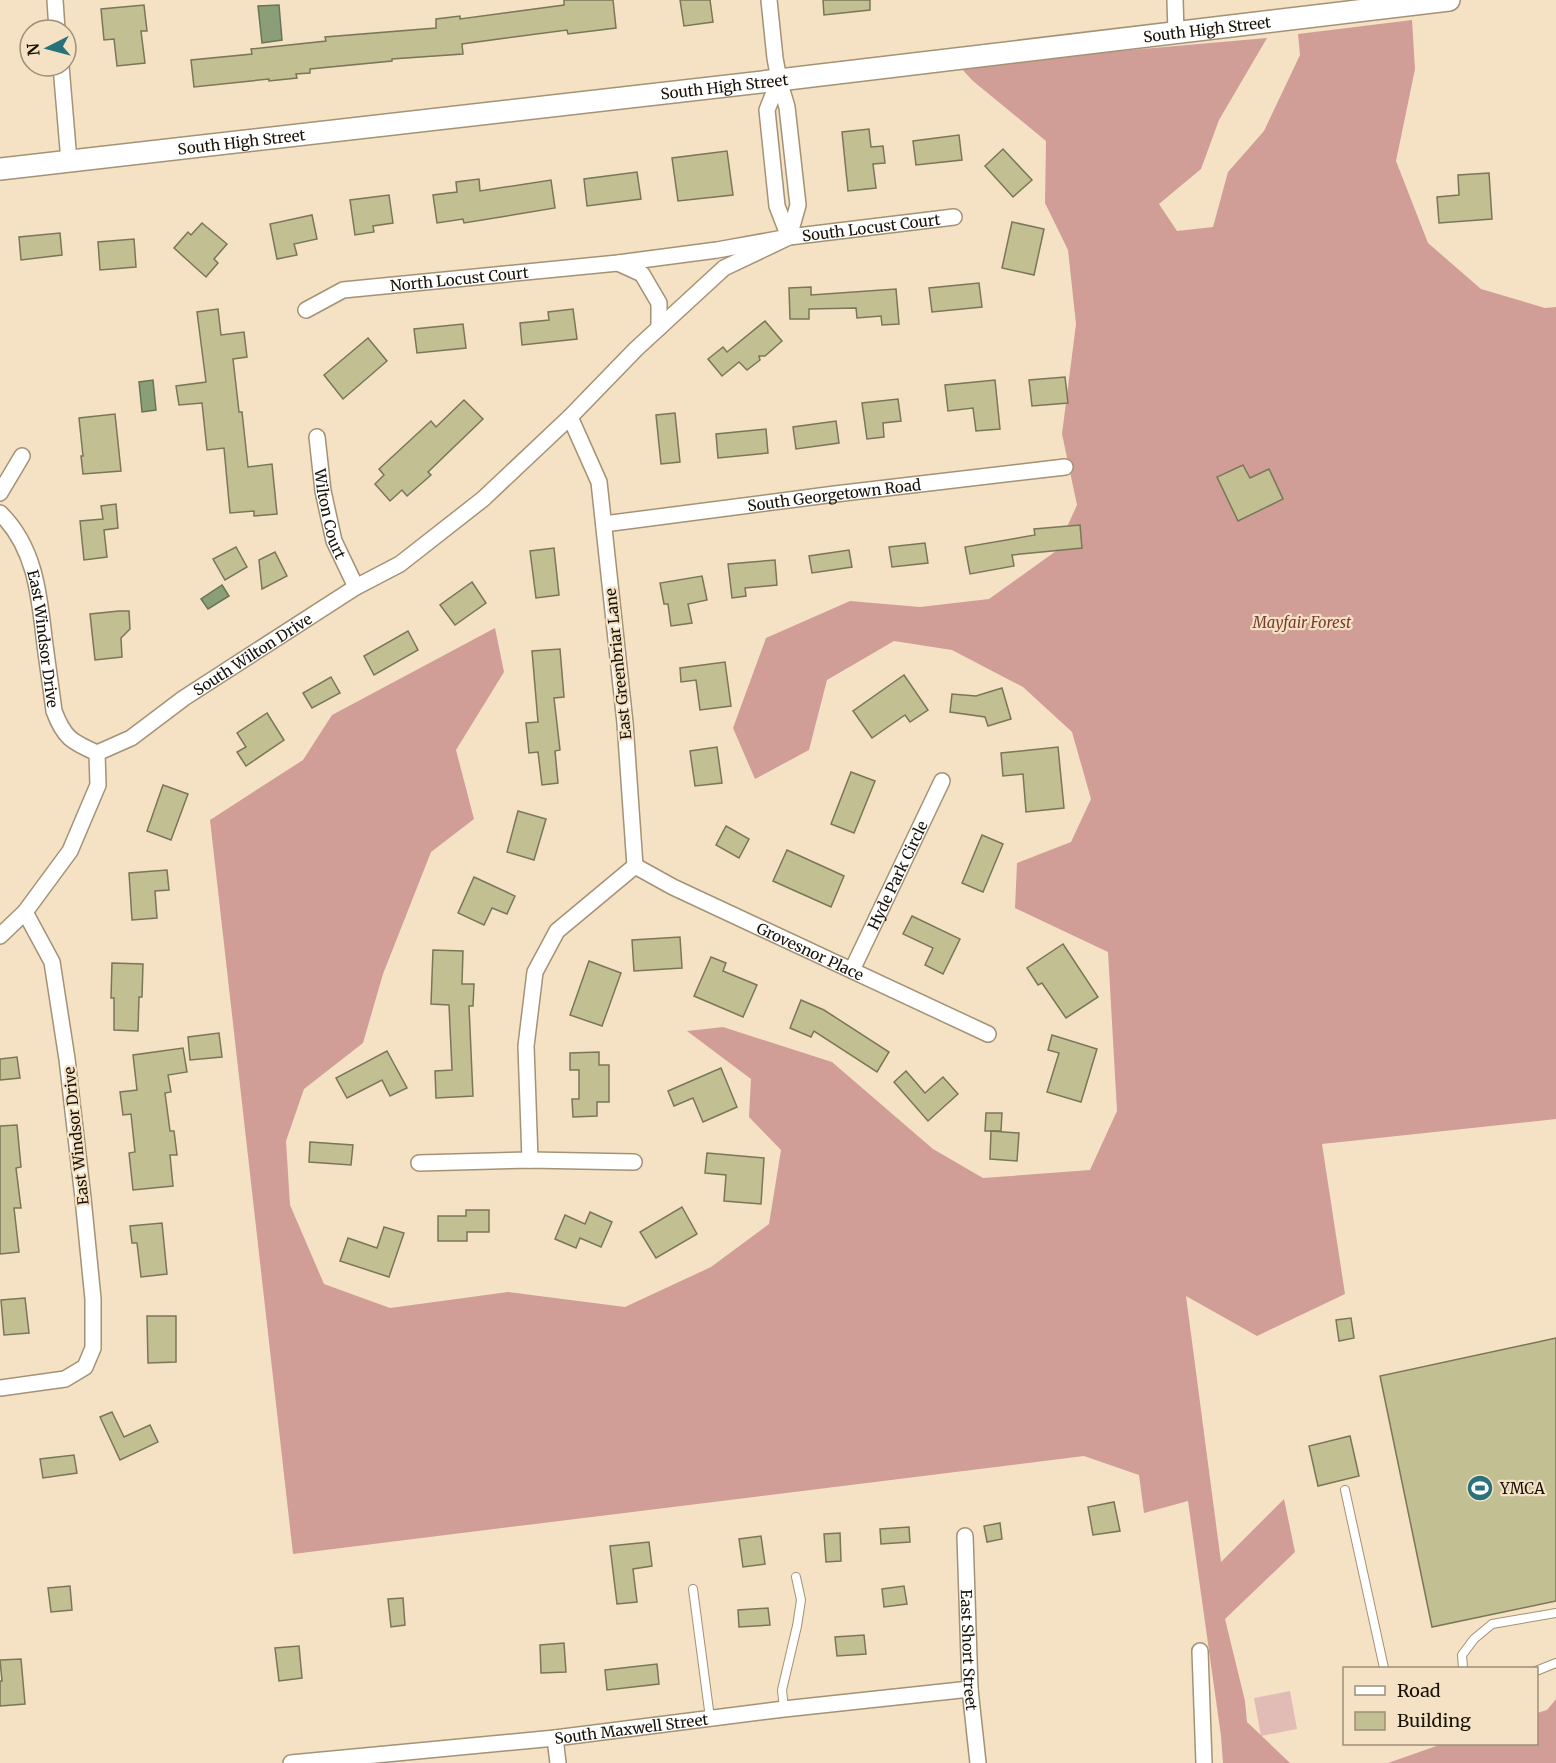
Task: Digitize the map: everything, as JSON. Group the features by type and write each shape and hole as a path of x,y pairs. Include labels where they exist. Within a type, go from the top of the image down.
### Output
{"street":[{"path":"55,0 56,18"},
{"path":"570,417 636,349 724,268 789,237 798,205 787,107 779,80 769,0"},
{"path":"1174,0 1176,32"},
{"name":"South High Street","path":"0,169 779,80 1449,0"},
{"path":"62,78 69,161"},
{"name":"South Locust Court","path":"789,237 954,217"},
{"name":"North Locust Court","path":"306,310 343,290 618,263 717,250 789,237"},
{"path":"618,263 642,274 659,303 659,328"},
{"name":"East Greenbriar Lane","path":"570,417 599,482 625,723 635,866"},
{"name":"South Wilton Drive","path":"97,753 131,738 184,698 356,587 400,564 483,499 570,417"},
{"name":"Wilton Court","path":"317,437 323,491 334,540 356,587"},
{"path":"0,494 22,456"},
{"name":"South Georgetown Road","path":"604,524 1065,467"},
{"name":"East Windsor Drive","path":"0,513 20,536 28,554 40,601 54,711 60,728 74,742 97,753"},
{"path":"0,936 25,912 70,851 98,785 97,753"},
{"name":"Hyde Park Circle","path":"852,970 942,781"},
{"path":"530,1160 526,1046 535,972 557,931 635,866"},
{"name":"Grovesnor Place","path":"635,866 673,887 988,1034"},
{"name":"East Windsor Drive","path":"0,1388 65,1379 85,1367 93,1348 93,1299 68,1059 52,962 25,912"},
{"path":"419,1163 530,1160 634,1162"},
{"name":"East Short Street","path":"965,1536 970,1689 978,1763"},
{"path":"1200,1651 1204,1763"},
{"name":"South Maxwell Street","path":"291,1763 555,1738 784,1709 970,1689"},
{"path":"555,1738 558,1763"}],"lane":[{"path":"1345,1490 1384,1667"},
{"path":"784,1709 782,1690 801,1600 796,1577"},
{"path":"693,1589 710,1718"},
{"path":"1463,1667 1462,1655 1474,1639 1491,1624 1556,1613"},
{"path":"1538,1670 1556,1663"}],"shaded area":[{"path":"279,5 282,40 262,43 258,6"},
{"path":"153,380 156,410 142,412 139,382"},
{"path":"222,585 229,596 208,609 201,599"},
{"path":"1290,1691 1297,1729 1261,1736 1254,1698"}],"green space":[{"name":"Mayfair Forest","path":"1412,20 1415,69 1396,161 1428,243 1481,289 1545,308 1556,307 1556,1119 1322,1144 1345,1294 1257,1336 1186,1296 1221,1562 1284,1499 1295,1552 1225,1619 1245,1701 1247,1722 1290,1763 1223,1763 1188,1501 1144,1513 1139,1475 1084,1456 293,1554 210,820 303,760 332,715 495,628 504,672 456,750 474,819 431,852 383,974 363,1043 304,1089 286,1141 290,1205 324,1284 390,1308 508,1292 625,1307 711,1267 769,1224 781,1150 749,1117 751,1079 687,1031 723,1027 832,1062 933,1149 983,1178 1090,1170 1117,1111 1108,952 1015,908 1017,863 1071,842 1091,799 1072,732 1023,687 952,650 894,641 827,680 809,750 755,779 733,728 766,638 850,601 920,607 989,599 1056,551 1077,505 1062,434 1076,324 1068,250 1045,203 1046,141 973,81 958,65 1267,38 1219,120 1201,169 1159,204 1177,231 1213,227 1228,172 1264,131 1300,55 1298,34"},
{"path":"1556,1699 1556,1763 1388,1763 1439,1745 1538,1745 1538,1713 1547,1710"}],"building":[{"path":"564,0 613,0 616,28 568,34 567,30 462,44 463,54 392,59 392,61 310,69 310,73 296,74 297,78 194,87 191,60 252,54 251,49 326,41 325,37 436,28 436,19 460,16 460,19 564,5"},
{"path":"680,0 710,0 713,22 684,26"},
{"path":"823,0 870,0 870,10 824,15"},
{"path":"144,5 147,31 141,31 145,63 117,66 114,39 104,40 101,9"},
{"path":"869,129 871,147 883,146 885,163 873,164 876,188 848,191 842,132"},
{"path":"959,135 962,160 916,165 913,141"},
{"path":"1003,149 1032,180 1013,197 985,166"},
{"path":"727,151 733,195 678,201 672,158"},
{"path":"637,172 641,199 587,206 584,179"},
{"path":"1489,173 1492,219 1439,223 1437,197 1459,195 1458,175"},
{"path":"479,179 480,191 551,180 555,208 464,223 463,219 437,223 433,195 457,192 456,182"},
{"path":"389,195 393,223 373,226 374,232 355,235 350,200"},
{"path":"312,215 317,239 294,244 297,255 277,259 270,224"},
{"path":"1012,222 1044,229 1034,275 1002,268"},
{"path":"202,223 227,244 214,259 218,263 206,277 174,248 188,232 191,235"},
{"path":"60,233 62,255 21,260 19,237"},
{"path":"134,239 136,267 100,270 98,242"},
{"path":"979,283 982,307 932,312 929,288"},
{"path":"811,287 811,295 896,289 899,324 882,325 881,316 857,318 856,308 809,309 809,319 790,319 789,288"},
{"path":"218,309 221,335 244,332 247,357 233,359 248,467 272,464 277,514 254,516 254,511 230,513 224,448 207,450 202,403 179,405 176,386 206,382 197,312"},
{"path":"573,309 577,339 522,345 520,323 549,320 548,312"},
{"path":"765,321 782,341 765,356 759,356 760,360 747,370 739,362 722,376 708,359 723,347 727,352"},
{"path":"463,324 466,348 417,353 414,329"},
{"path":"368,338 387,361 343,399 324,375"},
{"path":"1065,377 1068,403 1032,406 1029,380"},
{"path":"995,380 1000,429 976,431 973,408 948,411 945,385"},
{"path":"898,399 901,421 883,423 884,437 867,439 862,403"},
{"path":"464,400 483,419 428,472 431,475 407,496 402,490 390,501 375,484 384,475 379,469 431,421 436,427"},
{"path":"675,413 680,462 661,464 656,415"},
{"path":"115,414 121,471 83,474 79,418"},
{"path":"836,421 839,443 796,449 793,427"},
{"path":"766,429 768,453 718,458 716,434"},
{"path":"1243,465 1250,478 1269,469 1283,499 1238,521 1217,477"},
{"path":"116,504 118,528 104,530 107,557 84,560 80,521 103,519 101,506"},
{"path":"1080,525 1082,548 1012,555 1014,566 970,574 965,547 1035,535 1034,529"},
{"path":"925,543 928,563 892,567 889,547"},
{"path":"236,547 247,567 225,580 213,559"},
{"path":"554,548 559,595 536,598 530,551"},
{"path":"849,550 852,567 812,573 809,556"},
{"path":"275,552 287,576 262,589 259,560"},
{"path":"775,560 777,585 745,588 746,596 732,598 728,564"},
{"path":"702,576 707,600 688,604 692,623 671,626 668,604 664,604 660,583"},
{"path":"472,582 486,603 455,625 440,605"},
{"path":"129,611 130,629 121,638 122,657 95,660 90,614"},
{"path":"408,631 418,650 374,675 364,656"},
{"path":"560,649 564,697 554,698 560,750 555,751 558,783 542,785 538,752 529,753 526,723 538,722 532,651"},
{"path":"725,662 731,706 700,710 696,680 681,682 680,668"},
{"path":"904,675 928,710 910,722 905,715 872,738 853,711"},
{"path":"331,677 340,693 312,708 303,693"},
{"path":"1002,688 1011,719 988,726 985,717 950,712 952,694 976,696"},
{"path":"267,713 284,740 246,766 237,752 246,747 237,733"},
{"path":"717,747 722,783 695,786 690,751"},
{"path":"1058,747 1064,808 1026,812 1023,774 1003,776 1001,753"},
{"path":"851,772 875,781 854,833 831,824"},
{"path":"163,785 188,794 171,840 147,831"},
{"path":"518,811 546,819 534,860 507,852"},
{"path":"726,826 749,839 739,858 716,845"},
{"path":"982,835 1003,844 983,892 962,883"},
{"path":"787,850 844,876 831,907 773,881"},
{"path":"167,870 169,890 155,891 157,918 132,920 129,873"},
{"path":"474,877 515,896 507,914 492,908 484,925 458,913"},
{"path":"912,916 960,939 943,974 925,965 933,948 903,934"},
{"path":"680,937 682,968 634,971 632,940"},
{"path":"1063,944 1098,997 1066,1018 1042,983 1038,985 1027,968"},
{"path":"433,950 463,951 462,984 474,984 473,1006 469,1006 473,1096 436,1098 435,1071 452,1070 449,1005 431,1004"},
{"path":"711,957 726,963 723,971 757,985 743,1017 694,996"},
{"path":"589,961 621,973 602,1026 570,1015"},
{"path":"112,963 143,964 138,1031 114,1030 114,998 111,998"},
{"path":"801,1000 824,1010 889,1052 877,1072 814,1031 811,1037 790,1028"},
{"path":"219,1033 222,1057 190,1060 188,1037"},
{"path":"1052,1035 1097,1049 1081,1102 1047,1092 1059,1053 1048,1050"},
{"path":"183,1048 187,1072 168,1075 171,1092 165,1093 170,1131 174,1131 177,1155 170,1155 173,1186 133,1190 129,1153 135,1152 131,1114 123,1115 120,1092 137,1090 133,1055"},
{"path":"387,1051 407,1088 390,1096 382,1080 347,1098 336,1078"},
{"path":"599,1052 599,1065 609,1065 609,1102 597,1102 597,1116 573,1117 572,1099 579,1099 579,1070 570,1070 570,1053"},
{"path":"17,1057 20,1078 0,1080 0,1059"},
{"path":"721,1068 737,1107 703,1122 693,1098 674,1106 668,1091"},
{"path":"906,1071 925,1093 943,1077 958,1094 928,1121 894,1082"},
{"path":"986,1113 1002,1113 1001,1131 985,1131"},
{"path":"17,1125 21,1167 16,1168 21,1208 14,1208 19,1252 0,1254 0,1126"},
{"path":"991,1131 1019,1133 1017,1161 990,1159"},
{"path":"310,1142 353,1145 351,1165 309,1162"},
{"path":"707,1153 764,1158 761,1204 724,1201 726,1175 705,1173"},
{"path":"682,1207 697,1234 656,1258 640,1232"},
{"path":"466,1210 489,1210 489,1232 467,1232 467,1241 438,1241 438,1216 466,1216"},
{"path":"590,1212 612,1222 601,1247 580,1238 576,1248 555,1239 565,1215 585,1224"},
{"path":"162,1223 167,1274 141,1277 137,1243 132,1243 130,1226"},
{"path":"384,1227 404,1233 389,1277 340,1261 348,1238 377,1248"},
{"path":"25,1298 29,1333 4,1335 1,1300"},
{"path":"147,1316 176,1316 176,1362 148,1363"},
{"path":"1351,1318 1354,1338 1339,1341 1336,1320"},
{"name":"YMCA","path":"1556,1338 1556,1601 1432,1627 1380,1376"},
{"path":"112,1412 124,1437 150,1425 158,1442 120,1460 100,1417"},
{"path":"1350,1436 1359,1476 1318,1486 1309,1446"},
{"path":"74,1455 77,1473 43,1478 40,1459"},
{"path":"1114,1502 1120,1531 1093,1535 1088,1507"},
{"path":"1000,1523 1002,1539 987,1542 984,1526"},
{"path":"909,1527 910,1542 881,1544 880,1529"},
{"path":"840,1533 841,1561 826,1562 824,1534"},
{"path":"761,1536 765,1564 743,1567 739,1539"},
{"path":"649,1542 652,1566 633,1569 637,1602 617,1604 610,1546"},
{"path":"70,1586 72,1610 51,1612 48,1588"},
{"path":"904,1586 907,1604 884,1607 882,1589"},
{"path":"403,1598 405,1625 391,1627 388,1599"},
{"path":"768,1608 770,1625 739,1627 738,1610"},
{"path":"864,1635 866,1654 837,1656 835,1637"},
{"path":"564,1643 566,1672 541,1673 540,1645"},
{"path":"299,1646 302,1678 279,1681 275,1648"},
{"path":"21,1659 25,1704 0,1706 0,1681 2,1681 0,1660"},
{"path":"657,1664 659,1684 607,1690 605,1670"}],"place":[{"name":"YMCA","path":"1480,1488"}]}
